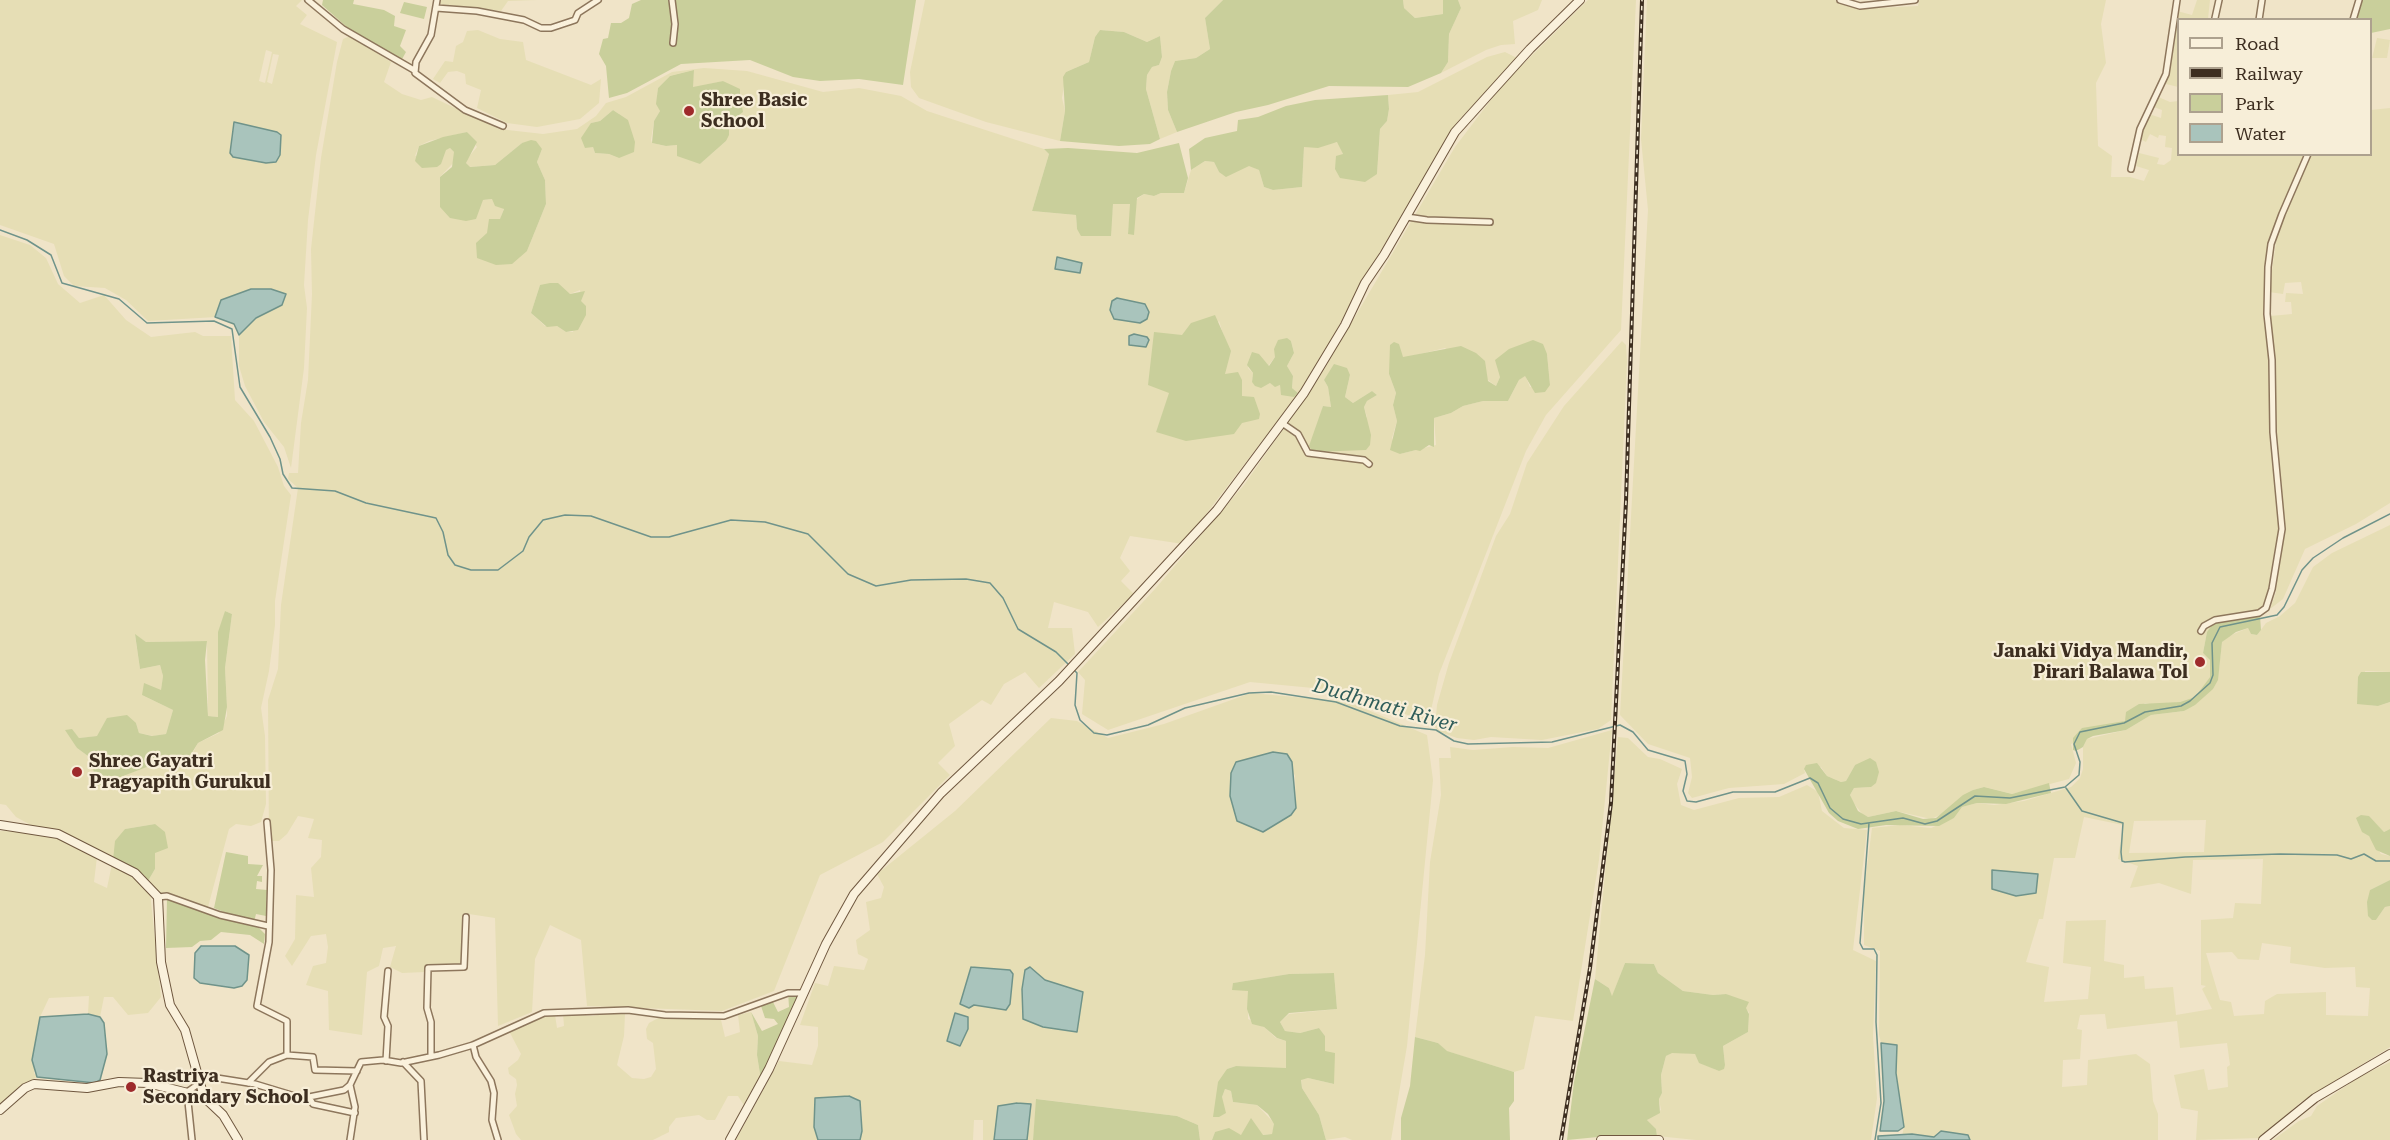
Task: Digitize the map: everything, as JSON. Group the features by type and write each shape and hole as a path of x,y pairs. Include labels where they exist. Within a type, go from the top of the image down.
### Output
{"main road":[{"path":"730,1140 770,1069 804,993 854,894 875,866 955,780 1059,681 1210,518 1304,393 1345,325 1365,283 1407,217 1455,132 1530,49 1580,0"},
{"path":"0,825 58,834 135,873 158,897 161,962 170,1005 185,1030 204,1097"},
{"path":"2262,1140 2315,1098 2390,1054"},
{"path":"0,1110 25,1088 34,1084 87,1088 134,1082 204,1097 223,1115 238,1140"},
{"path":"1601,1140 1659,1140"}],"street":[{"path":"308,0 343,29 414,70 420,77 465,110 503,126"},
{"path":"414,70 431,35 437,0"},
{"path":"436,8 477,11 524,20 541,28 551,28 574,20 579,12 598,0"},
{"path":"672,0 675,24 673,43"},
{"path":"1840,0 1860,6 1915,0"},
{"path":"2131,170 2140,129 2166,74 2177,0"},
{"path":"2215,18 2219,0"},
{"path":"2259,18 2262,0"},
{"path":"2354,18 2360,0"},
{"path":"2201,631 2204,626 2214,620 2259,613 2265,608 2272,589 2282,529 2273,432 2272,360 2267,314 2269,261 2282,214 2307,156"},
{"path":"1407,217 1490,222"},
{"path":"1282,423 1298,434 1308,453 1364,460 1369,464"},
{"path":"267,822 271,870 267,926 269,942 257,1006 287,1021 287,1055"},
{"path":"158,897 168,896 220,915 267,926"},
{"path":"431,1056 431,1022 427,1008 428,968 464,967 466,917"},
{"path":"386,1061 388,1026 384,1017 388,971"},
{"path":"192,1140 187,1092 199,1079 248,1083 298,1097 309,1097 337,1093 350,1085 361,1062 403,1062 431,1056 474,1044 544,1013 628,1010 677,1015 724,1016 788,993 804,993"},
{"path":"474,1044 476,1057 494,1093 492,1120 498,1140"},
{"path":"248,1083 268,1062 287,1055 313,1057 315,1070 357,1071"},
{"path":"403,1062 421,1081 424,1140"},
{"path":"350,1085 355,1100 350,1140"},
{"path":"309,1097 313,1104 355,1113"}],"shaded area":[{"path":"0,0 302,0 296,6 307,15 300,24 337,42 316,155 308,220 304,285 307,308 304,368 291,468 284,447 264,422 245,386 239,366 239,335 256,318 282,305 286,294 216,317 148,321 126,300 105,288 74,286 64,276 54,244 0,225","holes":["266,50 272,52 265,83 259,81","273,54 279,55 272,84 267,82","232,130 281,135 279,146 233,157 230,153"]},
{"path":"439,0 537,0 508,1 501,11 439,4"},
{"path":"925,0 1223,0 1205,18 1210,49 1196,58 1175,61 1171,71 1167,92 1168,110 1177,132 1160,139 1146,89 1147,75 1152,67 1159,65 1162,57 1160,36 1147,42 1124,32 1100,30 1095,37 1089,62 1066,72 1062,98 1065,111 1060,141 986,122 919,98 911,87 910,72"},
{"path":"1403,0 1443,0 1443,14 1415,18 1404,8"},
{"path":"1458,0 1542,0 1538,10 1513,21 1515,44 1501,45 1486,50 1441,73 1448,62 1449,34 1461,8"},
{"path":"1588,0 1636,0 1621,330 1546,415 1526,451 1439,674 1428,724 1355,692 1250,682 1108,730 1082,714 1085,680 1078,672 1155,589 1244,485 1319,378 1455,147 1503,84","holes":["1445,348 1496,386 1500,377 1547,354 1550,385 1530,387 1525,375 1519,380 1508,401 1483,401 1463,406 1451,413 1434,418 1436,445 1400,454 1392,438 1397,421 1393,405 1396,393 1389,374 1399,352 1403,358","1350,375 1345,397 1353,403 1372,391 1377,395 1367,401 1364,407 1367,417 1322,450 1313,451 1323,406 1331,407 1328,387 1324,380"]},
{"path":"1647,0 1834,0 1858,7 1877,8 1918,6 1919,0 2106,0 2101,24 2106,63 2096,83 2098,146 2112,156 2111,177 2130,177 2144,181 2149,170 2136,166 2139,153 2159,158 2157,164 2164,165 2171,160 2172,148 2165,147 2166,136 2159,135 2158,138 2150,134 2146,142 2140,139 2142,127 2149,114 2161,118 2162,110 2151,106 2156,96 2170,102 2177,101 2177,156 2307,156 2268,254 2270,346 2280,536 2268,598 2260,616 2220,621 2207,632 2203,653 2210,660 2210,677 2195,697 2180,702 2156,705 2145,703 2125,721 2071,744 2076,763 2069,779 2012,794 1984,787 1973,790 1944,813 1931,819 1896,811 1868,817 1863,815 1850,795 1854,788 1871,787 1855,765 1846,781 1841,782 1827,776 1821,767 1804,769 1805,773 1784,784 1729,788 1692,798 1688,793 1692,777 1690,758 1648,744 1620,715 1648,210 1641,139"},
{"path":"2197,0 2210,0 2208,18 2177,18 2177,87 2166,84 2177,11 2192,15"},
{"path":"478,30 500,39 523,42 526,60 591,85 601,79 599,103 580,119 537,127 507,123 477,108 481,90 466,84 465,74 457,71 448,72 440,83 433,79 445,61 453,62 456,46 463,42 467,31"},
{"path":"350,36 391,62 384,82 402,94 421,100 432,97 499,129 543,134 577,129 596,116 606,103 626,97 672,72 704,68 747,71 823,92 859,88 901,96 927,111 1044,149 1049,154 1032,211 1076,215 1077,229 1110,236 1113,204 1131,204 1128,234 1137,199 1144,194 1154,196 1161,193 1184,193 1191,170 1205,161 1214,162 1219,172 1249,165 1259,170 1264,187 1273,190 1302,187 1304,147 1338,142 1343,154 1377,174 1380,129 1387,121 1388,95 1418,92 1487,57 1505,52 1517,58 1457,122 1364,279 1312,376 1183,544 1130,536 1120,558 1130,571 1121,581 1134,594 1098,627 1088,612 1054,602 1048,628 1072,628 1075,654 1039,688 1025,672 1004,684 991,705 982,700 949,724 955,746 938,763 950,775 883,842 820,875 774,991 722,1011 587,1006 581,940 550,925 535,959 532,1012 498,1026 495,918 469,914 464,918 461,965 427,965 425,972 402,973 390,967 396,946 383,948 379,966 367,972 362,1035 329,1030 328,991 306,985 313,966 326,963 328,947 326,934 311,936 292,966 285,956 295,939 296,895 314,897 311,868 321,857 322,840 308,838 314,819 298,816 287,834 279,841 269,841 268,700 278,669 281,605 298,488 288,479 289,473 298,473 301,423 308,380 312,294 311,249 321,158 343,39","holes":["694,70 692,88 723,81 730,85 740,99 736,115 729,122 726,141 700,164 677,145 666,146 652,143 654,121 660,111 657,100 658,88 670,76","613,110 619,114 619,158 609,154 595,153 591,123 600,121","467,132 477,147 467,159 466,163 469,167 495,165 522,143 542,149 537,162 545,180 546,204 527,251 500,220 504,208 492,199 483,200 440,177 454,162 454,152 450,148 415,156 419,146 429,141","1058,257 1082,263 1080,273 1055,269","540,285 570,294 580,290 581,301 573,332 566,332 557,326 545,326 531,313","1219,321 1228,349 1224,375 1242,380 1241,397 1156,432 1170,393","1278,340 1291,341 1294,353 1287,366 1293,376 1292,388 1298,393 1282,395 1280,385 1270,383 1263,386 1252,382 1253,373 1248,368 1252,357 1263,360 1268,366 1275,357"]},
{"path":"2377,38 2390,40 2387,58 2372,58"},
{"path":"2390,108 2390,503 2356,524 2305,549 2283,599 2270,609 2276,592 2276,567 2282,541 2270,316 2292,314 2291,302 2285,302 2286,293 2303,294 2301,282 2285,283 2283,294 2269,292 2277,235 2311,156 2372,156 2372,110"},
{"path":"0,235 30,245 46,258 58,284 80,303 104,295 126,320 151,337 195,332 203,336 231,336 235,400 254,421 278,467 284,486 291,495 275,601 275,625 269,671 261,708 265,736 266,804 261,822 251,826 236,824 229,829 208,907 156,891 148,881 155,869 155,824 125,829 113,860 44,828 31,825 16,817 6,805 0,804","holes":["225,611 232,614 225,668 227,716 219,733 198,743 191,756 175,765 152,765 97,785 92,759 77,748 72,730 79,738 98,736 136,723 139,733 153,736 166,734 173,710 142,695 161,691 163,676 160,665 140,669 135,635 146,642 207,641 208,716 218,717 219,659"]},
{"path":"1622,341 1626,345 1627,361 1611,720 1598,729 1542,740 1491,737 1474,740 1457,738 1440,732 1435,727 1437,705 1449,663 1496,536 1510,514 1527,463 1564,406"},
{"path":"2390,525 2390,672 2365,671 2369,705 2378,706 2390,702 2390,829 2384,832 2374,822 2369,836 2381,854 2390,856 2390,880 2370,890 2376,920 2385,907 2390,906 2390,1047 2301,1102 2260,1138 2196,1140 2198,1111 2181,1108 2174,1075 2204,1069 2208,1090 2228,1087 2227,1067 2230,1065 2227,1043 2180,1048 2177,1021 2107,1029 2105,1014 2080,1015 2077,1029 2082,1030 2080,1059 2063,1060 2062,1087 2087,1085 2088,1060 2136,1054 2150,1064 2153,1101 2158,1114 2158,1140 1970,1140 1968,1135 1938,1132 1934,1137 1915,1134 1902,1136 1904,1127 1896,1073 1897,1046 1881,1043 1879,1035 1880,951 1864,945 1864,890 1872,828 1900,825 1931,828 1954,818 1962,807 1977,803 1994,805 2024,801 2071,787 2080,778 2083,769 2083,747 2087,739 2126,730 2151,715 2184,711 2219,668 2222,642 2229,636 2248,628 2251,634 2257,635 2266,623 2280,616 2295,603 2313,567 2332,553","holes":["2084,817 2123,825 2118,859 2138,866 2130,888 2159,883 2191,894 2193,860 2263,859 2261,904 2235,903 2233,918 2201,920 2201,985 2206,986 2202,989 2212,1009 2176,1015 2173,987 2145,989 2144,976 2124,978 2124,965 2104,961 2106,920 2066,921 2063,963 2091,967 2088,999 2044,1002 2049,967 2026,962 2039,919 2043,919 2054,858 2075,858","2206,820 2204,852 2129,853 2134,821","2262,943 2291,947 2290,963 2325,968 2355,967 2356,987 2370,988 2368,1016 2326,1015 2326,992 2277,994 2265,1001 2264,1014 2234,1016 2231,1002 2220,1000 2206,953 2232,952 2238,959 2259,960"]},
{"path":"1251,693 1349,702 1427,735 1433,780 1407,1046 1391,1140 1352,1140 1345,1137 1326,1140 1319,1115 1302,1088 1301,1079 1308,1078 1334,1084 1324,1051 1325,1036 1319,1028 1300,1033 1285,1031 1280,1022 1289,1014 1337,1009 1334,973 1289,974 1233,983 1248,991 1248,1019 1264,1027 1276,1038 1286,1041 1286,1069 1236,1066 1227,1069 1222,1097 1225,1089 1231,1091 1233,1102 1257,1105 1275,1124 1272,1134 1262,1135 1256,1127 1241,1135 1215,1132 1212,1140 1200,1140 1198,1125 1177,1116 1037,1099 1033,1140 1027,1140 1031,1104 998,1106 994,1140 983,1140 983,1120 974,1120 973,1140 860,1140 862,1110 856,1098 849,1096 821,1097 816,1136 818,1140 736,1140 779,1061 812,1065 818,1046 818,1027 800,1025 815,983 828,986 834,966 864,970 868,959 858,954 856,940 870,930 866,902 881,898 884,887 877,874 955,811 1051,718 1077,721 1108,738 1164,724","holes":["1273,752 1295,775 1296,808 1263,832 1237,821 1230,792 1231,773 1236,762","1030,967 1045,980 1082,992 1022,989","1010,970 1013,974 1010,1004 1006,1010 974,1005"]},
{"path":"1612,730 1599,860 1573,1021 1535,1016 1524,1069 1514,1072 1446,1051 1438,1043 1415,1037 1425,955 1430,862 1441,795 1439,758 1451,758 1450,747 1473,750 1513,747 1548,748"},
{"path":"1618,737 1628,738 1648,757 1660,759 1682,769 1677,784 1681,805 1694,810 1739,798 1779,797 1807,785 1818,792 1822,811 1844,828 1867,830 1853,950 1876,961 1873,1036 1877,1098 1871,1140 1696,1140 1657,1136 1656,1130 1647,1120 1661,1110 1659,1099 1662,1093 1661,1075 1666,1056 1672,1052 1695,1054 1701,1063 1719,1071 1725,1065 1723,1046 1748,1032 1749,1012 1726,994 1713,995 1683,991 1658,973 1654,964 1625,963 1612,997 1609,988 1595,979"},
{"path":"0,831 33,832 64,839 97,857 94,882 107,888 112,864 136,877 150,892 161,997 148,1013 128,1015 113,997 104,997 100,1017 88,1014 89,996 49,998 40,1017 34,1073 37,1077 22,1086 0,1105"},
{"path":"751,1012 758,1036 757,1055 761,1080 745,1107 738,1096 728,1096 715,1120 707,1120 699,1115 676,1118 669,1127 669,1132 653,1140 521,1140 516,1134 509,1115 517,1106 515,1094 517,1085 516,1079 509,1074 508,1068 518,1060 521,1054 509,1031 551,1014 555,1015 557,1028 564,1026 563,1014 593,1016 607,1013 625,1014 624,1036 617,1065 632,1078 644,1079 651,1077 656,1069 653,1043 647,1039 646,1029 649,1023 660,1017 721,1020 725,1037 740,1032 738,1015"},
{"path":"2390,1062 2390,1140 2273,1140 2299,1121 2311,1116 2317,1106 2359,1077"}],"green space":[{"path":"323,0 354,0 353,4 384,10 395,16 394,26 406,30 400,46 406,52 401,61 349,29 322,5"},
{"path":"641,0 916,0 903,85 859,79 820,81 793,77 750,60 681,64 627,93 609,98 606,66 599,54 603,39 608,38 611,23 621,23 629,18 632,4"},
{"path":"1223,0 1403,0 1404,8 1415,18 1443,14 1443,0 1458,0 1461,8 1449,34 1448,62 1441,73 1408,87 1329,86 1268,105 1236,112 1177,132 1168,110 1167,92 1171,71 1175,61 1196,58 1210,49 1205,18"},
{"path":"2362,0 2390,0 2390,29 2372,33 2372,18 2356,18"},
{"path":"404,2 427,7 424,19 400,13"},
{"path":"1100,30 1124,32 1147,42 1160,36 1162,57 1159,65 1152,67 1147,75 1146,89 1160,139 1150,144 1119,146 1060,141 1065,111 1063,77 1066,72 1089,62 1095,37"},
{"path":"694,70 693,87 723,81 740,89 740,99 746,103 742,107 743,112 729,122 729,135 726,141 700,164 677,156 677,145 666,146 652,143 654,121 660,111 656,104 658,88 670,76"},
{"path":"1388,95 1387,121 1380,129 1377,174 1365,182 1340,178 1335,169 1336,156 1343,154 1337,142 1318,148 1304,147 1302,187 1273,190 1264,187 1259,170 1249,166 1226,177 1219,172 1214,162 1205,161 1191,170 1189,149 1205,138 1237,131 1238,120 1258,117 1286,106 1315,100"},
{"path":"613,110 628,120 635,142 634,152 619,158 609,154 595,153 593,147 585,148 581,138 591,123 600,121"},
{"path":"467,132 477,142 466,163 470,167 495,165 522,143 531,140 536,141 542,149 537,162 545,180 546,204 527,251 512,264 496,265 477,258 476,243 487,233 489,219 500,219 504,209 495,206 492,199 483,200 476,219 466,221 450,218 440,207 440,177 452,167 454,152 450,148 446,150 441,164 437,167 422,168 415,161 419,146 443,137"},
{"path":"1179,143 1188,178 1184,193 1161,193 1154,196 1144,194 1137,198 1134,235 1128,234 1130,204 1113,204 1111,236 1081,236 1077,229 1076,215 1032,211 1049,154 1044,149 1068,148 1137,153"},
{"path":"558,283 570,294 585,291 581,301 586,306 586,315 578,330 566,332 557,326 547,327 531,313 540,285"},
{"path":"1215,315 1231,351 1225,374 1238,372 1242,380 1242,396 1254,397 1260,414 1259,419 1242,423 1234,434 1186,441 1156,432 1169,393 1148,385 1154,332 1182,335 1191,323"},
{"path":"1287,338 1291,341 1294,353 1287,366 1293,376 1292,388 1298,393 1294,397 1281,395 1280,385 1275,387 1270,383 1261,388 1255,386 1252,382 1253,373 1247,365 1252,352 1259,354 1269,366 1275,357 1274,349 1278,340"},
{"path":"1533,340 1543,344 1547,354 1550,385 1545,392 1535,393 1525,376 1519,380 1508,401 1483,401 1463,406 1451,413 1434,418 1434,447 1429,445 1420,451 1400,454 1390,450 1397,421 1393,405 1396,393 1389,374 1390,345 1394,342 1399,344 1403,357 1461,346 1476,353 1485,361 1488,381 1496,386 1500,377 1495,360 1509,349"},
{"path":"1334,364 1347,368 1350,375 1345,397 1353,403 1372,391 1377,395 1367,401 1364,407 1371,435 1370,445 1366,450 1313,452 1309,446 1323,406 1331,407 1328,387 1324,380"},
{"path":"225,611 232,614 225,668 227,707 223,730 198,743 185,764 152,765 97,786 90,780 94,774 92,759 77,748 65,730 72,729 79,738 97,736 107,718 127,715 136,723 139,733 152,736 166,734 173,710 142,695 144,683 161,690 163,676 160,665 140,669 135,634 146,642 207,641 205,660 208,716 218,717 218,632"},
{"path":"2260,616 2261,630 2257,635 2251,634 2248,628 2236,632 2222,642 2218,680 2213,689 2195,705 2184,711 2151,715 2126,730 2093,736 2087,739 2083,747 2076,751 2073,750 2073,738 2082,728 2125,721 2126,712 2139,704 2180,702 2195,697 2210,677 2210,660 2203,653 2207,632 2212,625 2220,621"},
{"path":"2361,672 2390,672 2390,702 2378,706 2357,704 2358,677"},
{"path":"1870,758 1876,762 1879,772 1876,783 1871,787 1854,788 1850,795 1858,811 1868,817 1896,811 1923,819 1936,818 1963,795 1984,787 2012,794 2049,783 2051,793 2006,804 1977,803 1962,807 1954,818 1939,826 1886,825 1858,829 1838,821 1829,813 1804,769 1806,765 1817,763 1827,776 1841,782 1846,781 1855,765"},
{"path":"2361,815 2369,816 2384,832 2390,829 2390,856 2376,850 2369,836 2362,832 2356,818"},
{"path":"155,824 165,832 168,848 155,853 155,869 148,881 144,875 113,860 115,841 125,829"},
{"path":"226,852 248,856 248,864 263,865 257,876 262,876 262,882 257,881 256,889 267,890 266,916 256,914 254,922 214,908"},
{"path":"2390,880 2390,906 2385,907 2376,920 2372,920 2368,916 2367,902 2370,890"},
{"path":"167,899 259,928 265,934 264,944 250,935 221,932 211,940 200,941 192,947 166,948"},
{"path":"1625,963 1654,964 1658,973 1683,991 1713,995 1726,994 1749,1002 1746,1008 1749,1014 1748,1032 1723,1046 1725,1065 1724,1069 1719,1071 1699,1063 1695,1054 1672,1053 1666,1056 1661,1075 1660,1113 1647,1120 1656,1129 1657,1136 1608,1136 1567,1140 1574,1082 1595,979 1609,988 1612,996"},
{"path":"1334,973 1337,1009 1289,1013 1280,1022 1285,1031 1300,1033 1319,1028 1325,1036 1325,1051 1335,1053 1334,1084 1308,1078 1301,1080 1302,1088 1319,1115 1326,1140 1212,1140 1215,1132 1229,1128 1241,1135 1251,1118 1263,1135 1272,1134 1274,1124 1268,1114 1257,1105 1233,1102 1231,1091 1225,1089 1222,1097 1226,1113 1213,1117 1218,1082 1227,1069 1236,1066 1286,1068 1286,1041 1277,1038 1264,1027 1252,1024 1247,1009 1248,991 1232,990 1233,983 1289,974"},
{"path":"796,990 800,996 761,1080 757,1055 758,1036 751,1012 762,1031 778,1024 774,1019 765,1018 761,1006 772,1000 778,1012 789,1007 788,992"},
{"path":"1415,1037 1438,1043 1447,1051 1514,1072 1514,1101 1509,1108 1510,1140 1401,1140 1401,1118 1410,1086"},
{"path":"1036,1099 1177,1116 1198,1125 1200,1140 1033,1140"}],"water":[{"path":"234,122 277,132 281,135 280,155 276,162 266,163 233,157 230,153"},
{"path":"1057,257 1082,263 1080,273 1055,269"},
{"path":"251,289 271,289 286,294 282,305 256,318 239,335 234,324 215,317 221,300"},
{"path":"1117,298 1145,304 1149,312 1147,319 1140,323 1114,319 1110,310 1112,301"},
{"path":"1134,334 1147,337 1149,340 1146,347 1129,345 1129,336"},
{"path":"1273,752 1287,754 1292,762 1296,808 1291,815 1263,832 1237,821 1230,796 1231,773 1236,762"},
{"path":"1992,870 2038,874 2036,893 2016,896 1992,889"},
{"path":"201,946 235,946 249,955 247,980 242,986 234,988 200,983 194,978 195,953"},
{"path":"971,967 1010,970 1013,974 1010,1004 1006,1010 974,1005 969,1008 960,1004"},
{"path":"1030,967 1045,980 1083,992 1077,1032 1043,1027 1023,1019 1022,989 1025,970"},
{"path":"955,1013 968,1017 968,1029 960,1046 947,1041"},
{"path":"88,1014 100,1017 104,1023 107,1054 100,1080 95,1083 37,1077 32,1060 40,1017"},
{"path":"1881,1043 1897,1045 1896,1073 1904,1127 1898,1131 1880,1131 1884,1101"},
{"path":"849,1096 860,1101 862,1131 860,1140 818,1140 814,1127 815,1098"},
{"path":"1017,1103 1031,1104 1027,1140 994,1140 998,1106"},
{"path":"1941,1131 1968,1135 1970,1140 1878,1140 1878,1136 1912,1134 1934,1137"}],"waterway":[{"name":"Dudhmati River","path":"0,230 27,240 51,255 62,283 119,299 147,323 214,321 232,329 240,387 270,437 280,459 283,474 292,488 335,491 366,503 436,518 443,532 448,555 455,565 471,570 498,570 523,551 529,537 543,520 565,515 591,516 651,537 669,537 731,520 765,522 808,534 848,574 876,586 911,580 966,579 990,583 1003,598 1018,629 1056,652 1068,664"},
{"name":"Dudhmati River","path":"1074,670 1077,673 1075,705 1080,720 1094,733 1107,735 1148,725 1185,708 1249,693 1271,692 1336,702 1400,726 1436,730 1454,741 1468,744 1552,742 1620,725 1633,732 1648,750 1685,761 1687,774 1683,791 1687,801 1696,802 1733,792 1775,792 1810,778 1818,783 1830,808 1843,819 1861,824 1903,818 1925,824 1937,821 1975,796 2010,798 2065,787 2079,775 2080,762 2074,744 2080,732 2124,723 2145,712 2181,706 2190,701 2210,683 2213,675 2212,643 2220,627 2277,615 2284,607 2302,570 2313,558 2343,538 2390,514"},
{"path":"2066,788 2082,811 2123,823 2121,852 2122,861 2125,862 2185,857 2280,854 2337,855 2351,859 2364,854 2376,861 2390,861"},
{"path":"1869,823 1860,943 1863,949 1874,949 1877,955 1876,1022 1881,1103 1875,1140"}],"railway":[{"path":"1561,1140 1590,968 1611,803 1626,501 1642,0"}],"place":[{"name":"Shree Basic School","path":"689,111"},
{"name":"Janaki Vidya Mandir, Pirari Balawa Tol","path":"2200,662"},
{"name":"Shree Gayatri Pragyapith Gurukul","path":"77,772"},
{"name":"Rastriya Secondary School","path":"131,1087"}]}
